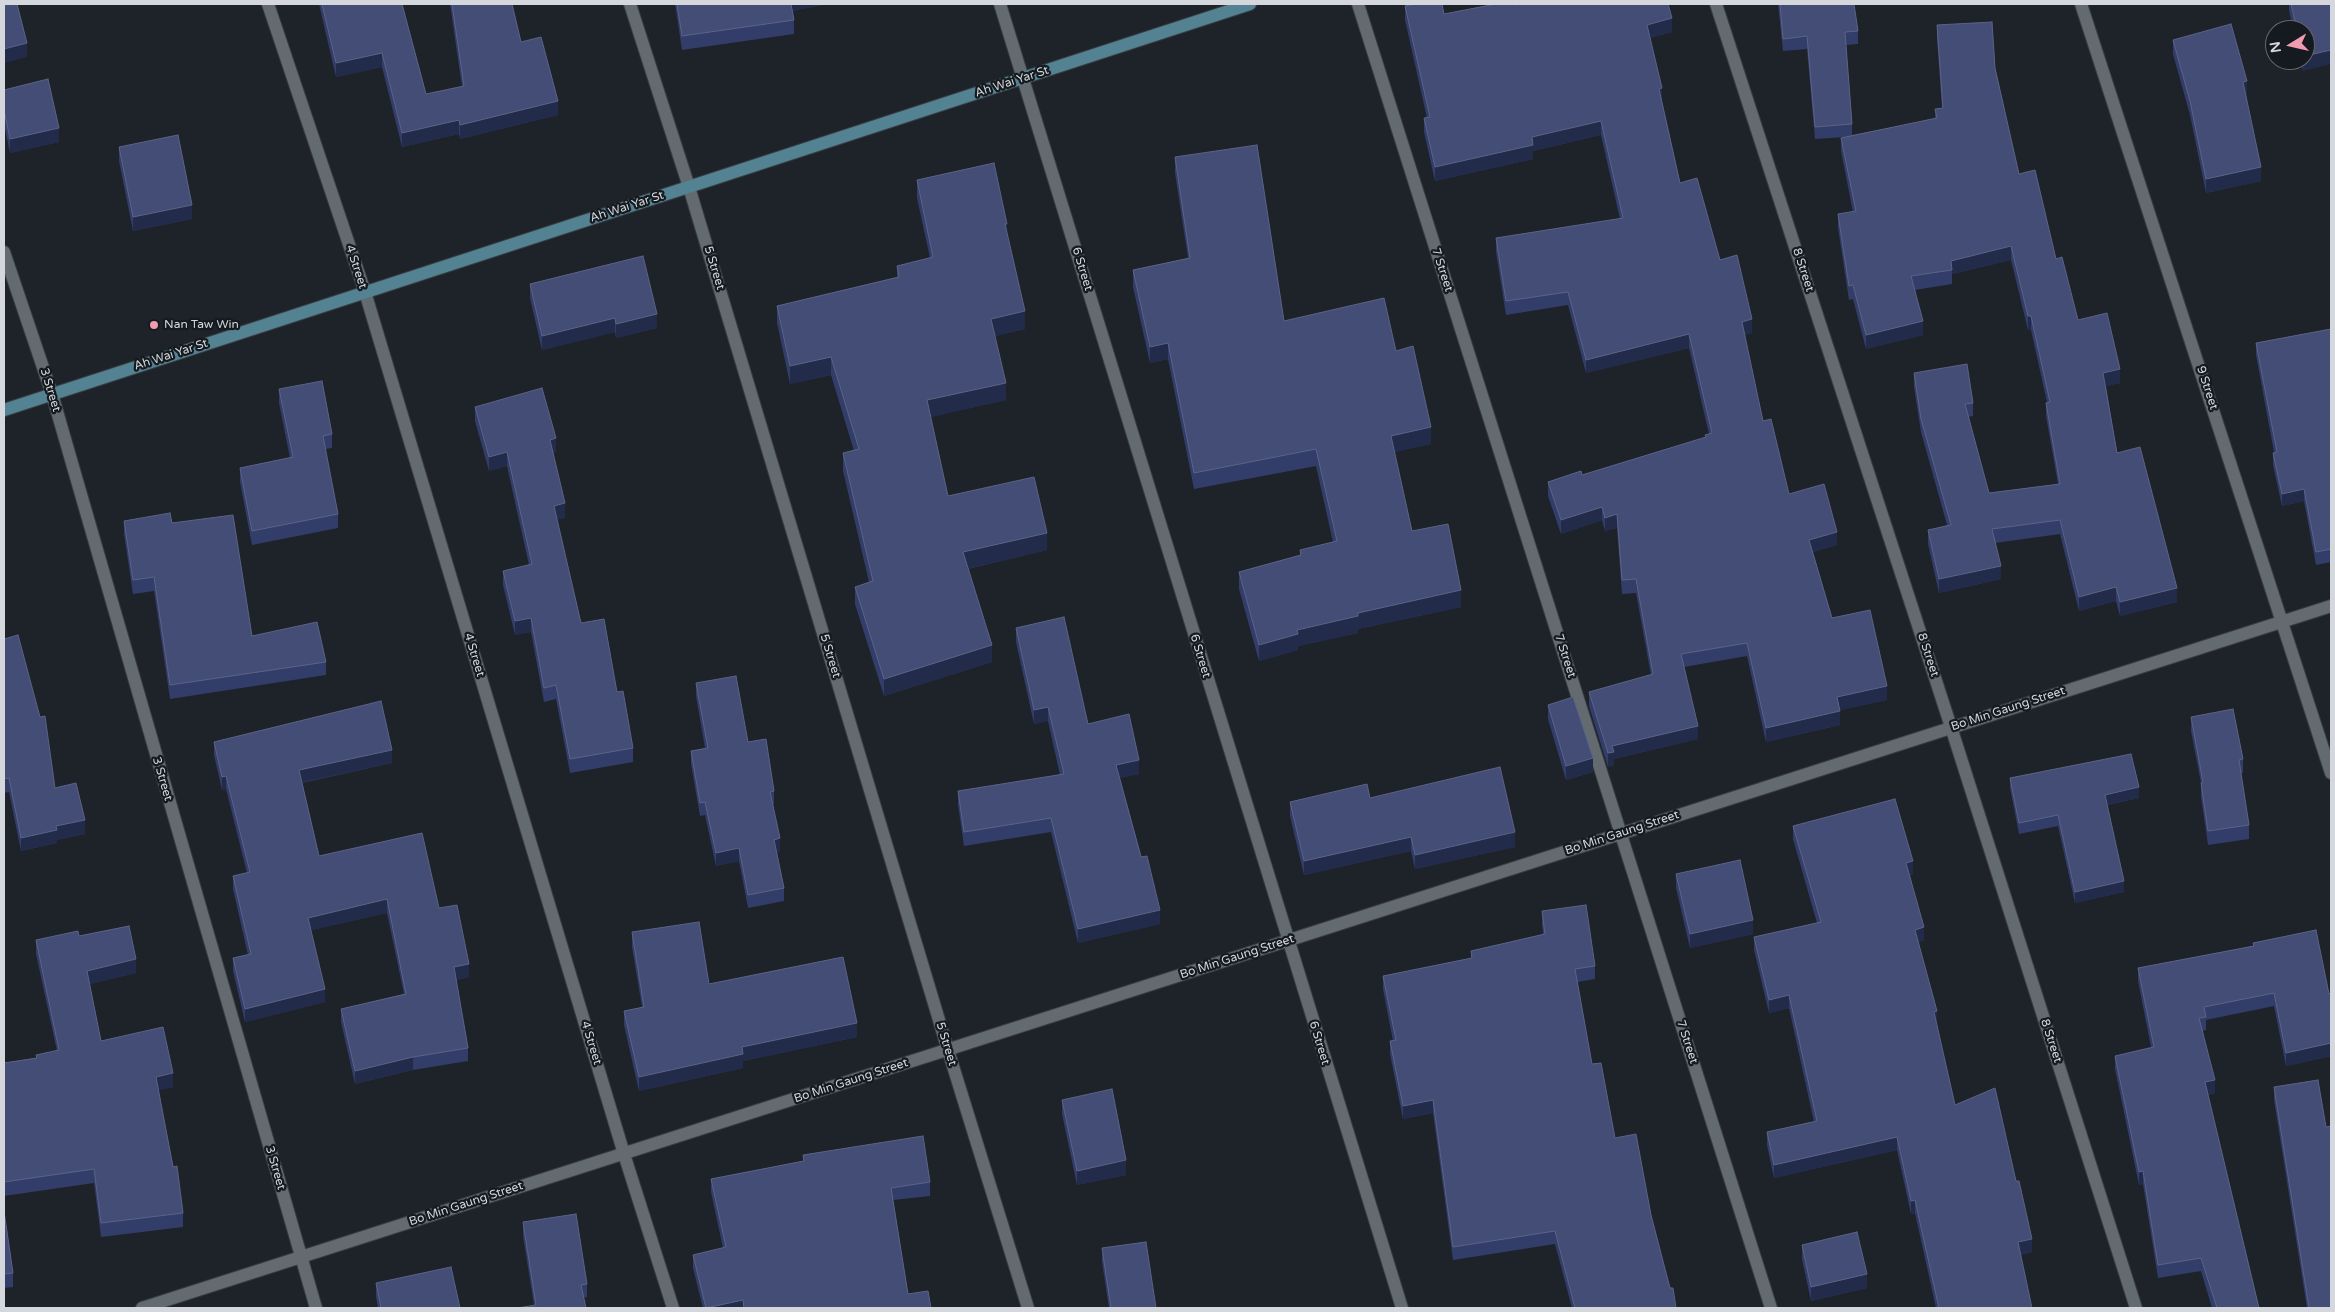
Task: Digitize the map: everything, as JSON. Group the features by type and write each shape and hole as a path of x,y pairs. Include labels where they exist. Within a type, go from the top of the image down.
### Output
{"street":[{"name":"4 Street","path":"268,4 365,292 624,1154 673,1308"},
{"name":"5 Street","path":"630,4 689,187 948,1050 1028,1308"},
{"name":"6 Street","path":"1000,4 1287,941 1402,1308"},
{"name":"Ah Wai Yar St","path":"4,410 1250,4"},
{"name":"7 Street","path":"1358,4 1771,1308"},
{"name":"8 Street","path":"1716,4 1951,727 2136,1308"},
{"name":"9 Street","path":"2081,4 2331,772"},
{"name":"3 Street","path":"4,252 52,394 316,1308"},
{"name":"Bo Min Gaung Street","path":"142,1308 2331,606"}],"building":[{"path":"4,4 17,4 27,43 4,49"},
{"path":"322,4 402,4 426,94 464,86 452,4 512,4 521,42 541,37 558,101 460,125 459,120 402,133 382,53 336,63"},
{"path":"677,4 791,4 794,20 682,36"},
{"path":"1442,4 1444,14 1496,4 1668,4 1672,18 1647,25 1662,88 1659,89 1680,183 1697,178 1720,260 1737,255 1752,319 1742,322 1763,421 1771,419 1789,494 1824,484 1837,532 1809,540 1832,618 1870,610 1887,686 1837,697 1840,711 1766,728 1747,643 1681,654 1698,726 1612,746 1614,752 1608,753 1589,692 1653,674 1636,579 1622,580 1617,514 1605,518 1602,507 1561,520 1548,482 1581,471 1582,475 1706,437 1705,435 1712,433 1689,334 1586,360 1568,292 1506,301 1496,238 1623,218 1601,121 1532,137 1533,145 1435,167 1424,118 1430,117 1405,6"},
{"path":"1780,4 1854,4 1858,31 1845,32 1852,124 1815,127 1807,36 1783,39"},
{"path":"2291,4 2331,4 2331,50 2315,54 2315,20 2295,20"},
{"path":"1992,22 1995,68 2019,174 2035,170 2056,259 2062,257 2078,320 2107,313 2120,369 2103,373 2117,453 2140,447 2177,588 2120,602 2116,587 2079,597 2060,520 1992,529 2001,566 1939,579 1928,530 1951,525 1921,419 1914,373 1967,364 1973,403 1965,404 1989,493 2060,484 2046,403 2050,402 2031,316 2028,316 2011,246 1951,261 1952,270 1911,276 1923,321 1866,335 1853,285 1849,286 1838,214 1856,211 1841,138 1937,118 1935,109 1943,108 1937,25"},
{"path":"2231,24 2247,81 2243,82 2261,167 2206,179 2190,101 2173,40"},
{"path":"48,79 59,128 10,139 4,110 4,90"},
{"path":"178,135 192,205 133,217 119,147"},
{"path":"1257,145 1284,321 1384,298 1396,351 1413,346 1431,427 1391,436 1412,531 1448,524 1461,590 1358,613 1358,616 1297,630 1298,634 1259,645 1239,572 1301,555 1300,550 1337,541 1316,449 1194,473 1168,343 1150,347 1133,270 1190,258 1175,157"},
{"path":"994,163 1007,224 1005,224 1025,311 991,319 1006,383 927,400 948,496 1034,477 1047,533 963,552 992,645 884,679 855,587 873,581 843,453 859,449 831,357 790,366 777,306 899,277 897,266 933,257 917,180"},
{"path":"643,256 657,314 616,324 615,318 542,336 530,284"},
{"path":"2331,329 2331,549 2316,552 2304,489 2282,494 2273,453 2277,452 2256,343"},
{"path":"322,381 332,434 323,436 338,514 252,531 240,468 293,457 279,389"},
{"path":"542,388 556,438 550,440 565,503 554,506 581,623 604,619 617,692 623,691 633,748 570,759 556,685 544,688 531,618 515,621 503,571 532,564 507,452 489,457 475,407"},
{"path":"170,513 172,523 233,515 252,636 317,622 326,662 170,685 154,577 133,580 124,521"},
{"path":"1064,617 1088,724 1129,714 1139,760 1116,765 1141,857 1147,856 1160,910 1078,929 1051,818 964,832 958,791 1064,774 1048,707 1034,710 1016,628"},
{"path":"18,635 40,717 45,716 55,788 76,783 85,820 56,826 57,830 21,838 9,778 4,779 4,639"},
{"path":"736,676 748,742 766,739 774,791 770,792 780,838 774,840 784,888 748,895 739,848 716,853 705,802 700,803 691,751 708,748 696,683"},
{"path":"1573,697 1593,758 1566,766 1548,705"},
{"path":"381,701 392,750 299,770 319,856 422,833 439,908 457,905 469,964 454,967 468,1048 413,1057 355,1071 341,1009 406,994 387,899 308,918 325,989 245,1009 233,958 251,954 233,876 250,872 226,776 222,777 214,742"},
{"path":"2233,709 2243,759 2239,760 2249,825 2208,831 2201,783 2203,782 2191,717"},
{"path":"2131,754 2139,787 2105,795 2124,881 2075,892 2058,815 2019,823 2010,778"},
{"path":"1500,767 1515,832 1415,855 1411,837 1304,861 1290,802 1367,784 1370,798"},
{"path":"1895,799 1913,861 1906,863 1924,927 1915,930 1937,1011 1934,1012 1955,1105 1995,1088 2016,1181 2019,1181 2032,1239 2018,1242 2032,1308 1939,1308 1915,1200 1911,1201 1897,1137 1774,1165 1767,1132 1817,1121 1789,995 1769,1000 1754,937 1821,922 1793,826"},
{"path":"1740,860 1753,920 1690,934 1676,874"},
{"path":"1586,905 1595,966 1575,969 1592,1064 1601,1063 1615,1138 1636,1134 1651,1215 1670,1288 1673,1288 1676,1308 1575,1308 1555,1231 1453,1247 1433,1100 1403,1106 1390,1041 1396,1040 1383,976 1472,958 1471,951 1545,934 1542,911"},
{"path":"699,922 709,984 843,957 857,1023 742,1047 743,1054 639,1077 624,1011 644,1007 632,932"},
{"path":"129,926 136,959 87,971 101,1041 163,1027 173,1073 156,1077 173,1167 177,1166 183,1213 101,1223 94,1169 4,1182 4,1063 37,1058 36,1055 59,1050 36,940 78,931 79,936"},
{"path":"2316,930 2329,994 2331,993 2331,1043 2286,1053 2274,993 2204,1007 2206,1017 2199,1018 2215,1080 2205,1082 2259,1308 2217,1308 2201,1258 2158,1265 2143,1171 2139,1172 2115,1056 2154,1047 2138,968 2254,946 2253,943"},
{"path":"2318,1080 2326,1127 2331,1126 2331,1308 2309,1308 2274,1087"},
{"path":"1112,1089 1126,1160 1077,1171 1062,1100"},
{"path":"923,1136 930,1182 891,1188 908,1294 928,1291 931,1308 744,1308 743,1300 706,1308 693,1255 726,1247 711,1179 804,1161 803,1155"},
{"path":"4,1211 13,1273 4,1274"},
{"path":"576,1214 587,1284 581,1285 586,1308 517,1308 536,1305 523,1222"},
{"path":"1857,1232 1867,1274 1811,1287 1802,1245"},
{"path":"1146,1242 1156,1308 1111,1308 1102,1248"},
{"path":"451,1267 460,1308 381,1308 376,1283"}],"place":[{"name":"Nan Taw Win","path":"154,325"}]}
